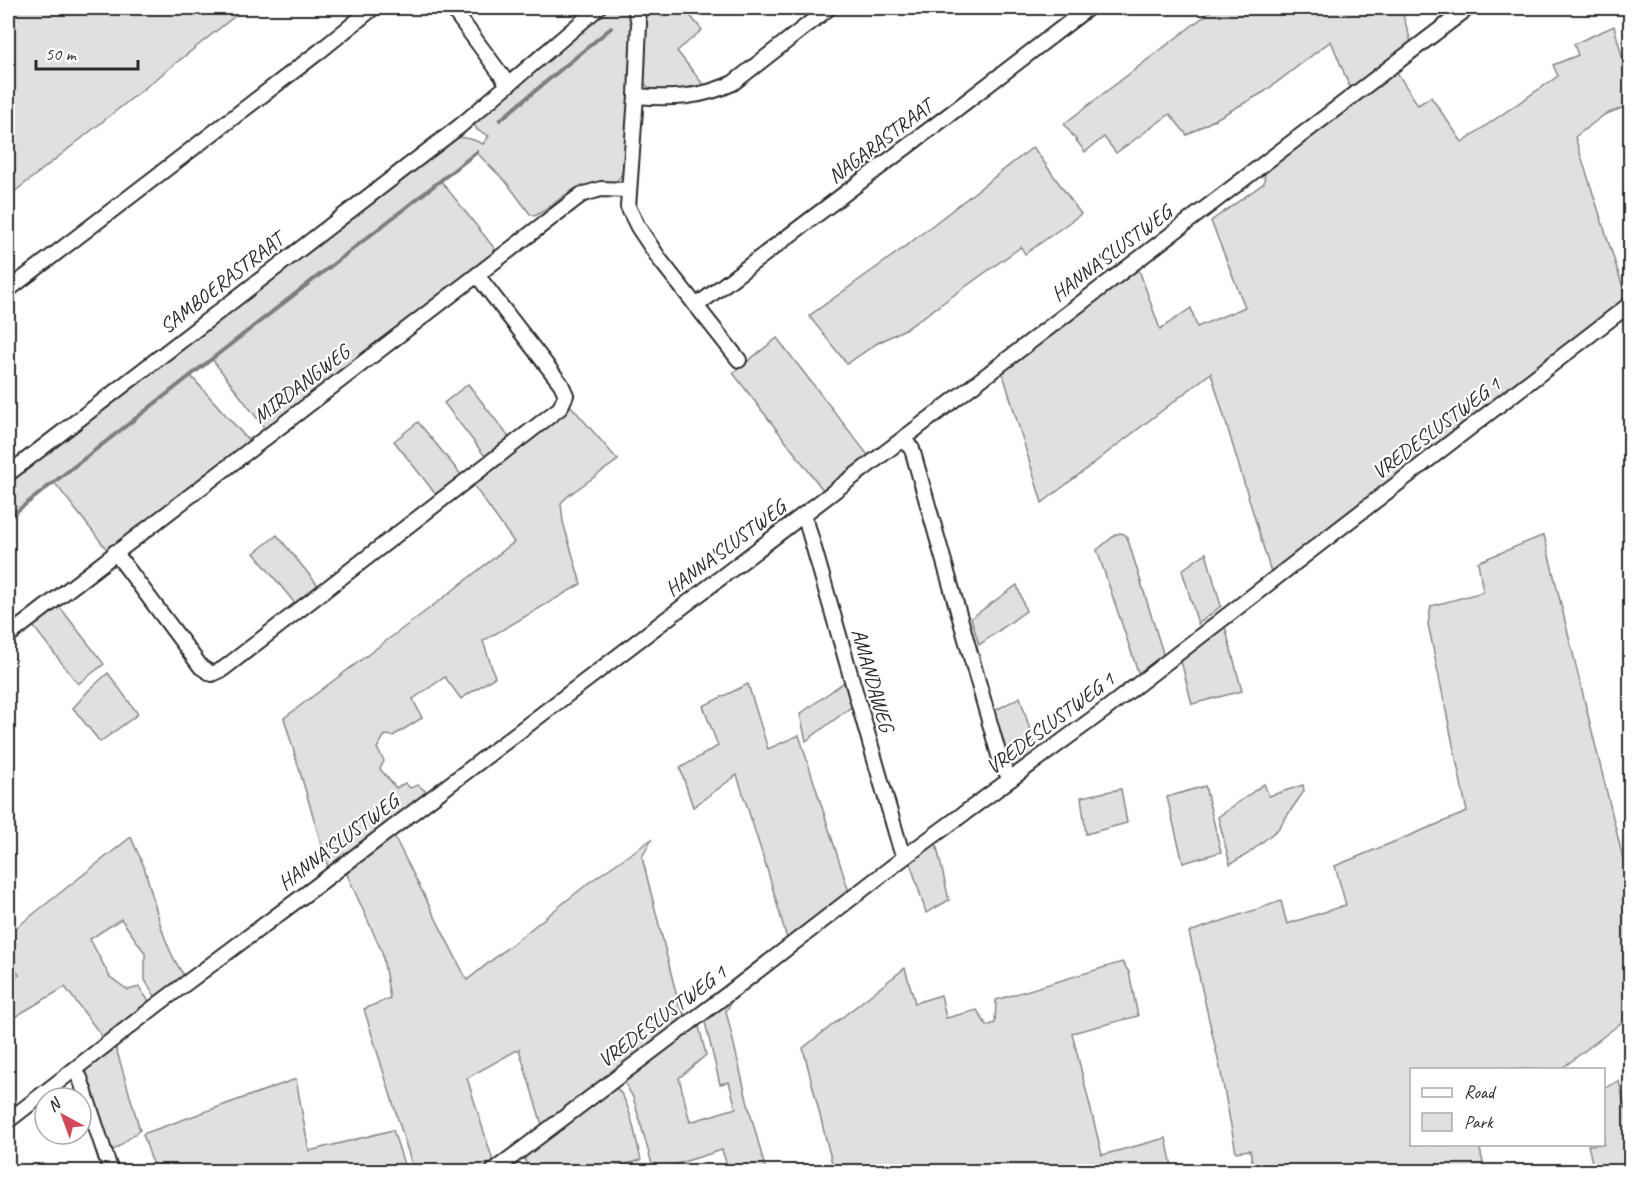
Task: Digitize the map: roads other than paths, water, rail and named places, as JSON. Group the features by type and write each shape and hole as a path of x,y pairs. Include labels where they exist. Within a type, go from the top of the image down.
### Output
{"street":[{"path":"8,290 373,8"},
{"path":"452,8 508,84"},
{"name":"SAMBOERASTRAAT","path":"8,474 460,126 598,8"},
{"path":"636,8 639,23 628,207 660,260 739,360"},
{"path":"636,96 663,98 716,91 733,83 811,13 829,8"},
{"name":"NAGARASTRAAT","path":"696,306 1088,8"},
{"name":"HANNA'SLUSTWEG","path":"8,1121 1468,8"},
{"name":"MIRDANGWEG","path":"8,636 581,195 602,189 629,190"},
{"path":"115,552 201,667 212,674 223,669 560,408 566,395 561,384 477,275"},
{"name":"VREDESLUSTWEG 1","path":"492,1172 906,856 1106,708 1630,304"},
{"path":"903,439 912,449 1002,766 1011,779"},
{"name":"AMANDAWEG","path":"802,516 807,524 900,847 906,856"},
{"path":"74,1070 80,1078 111,1172"}],"waterway":[{"path":"500,120 611,28"},
{"path":"8,518 477,152"}]}
